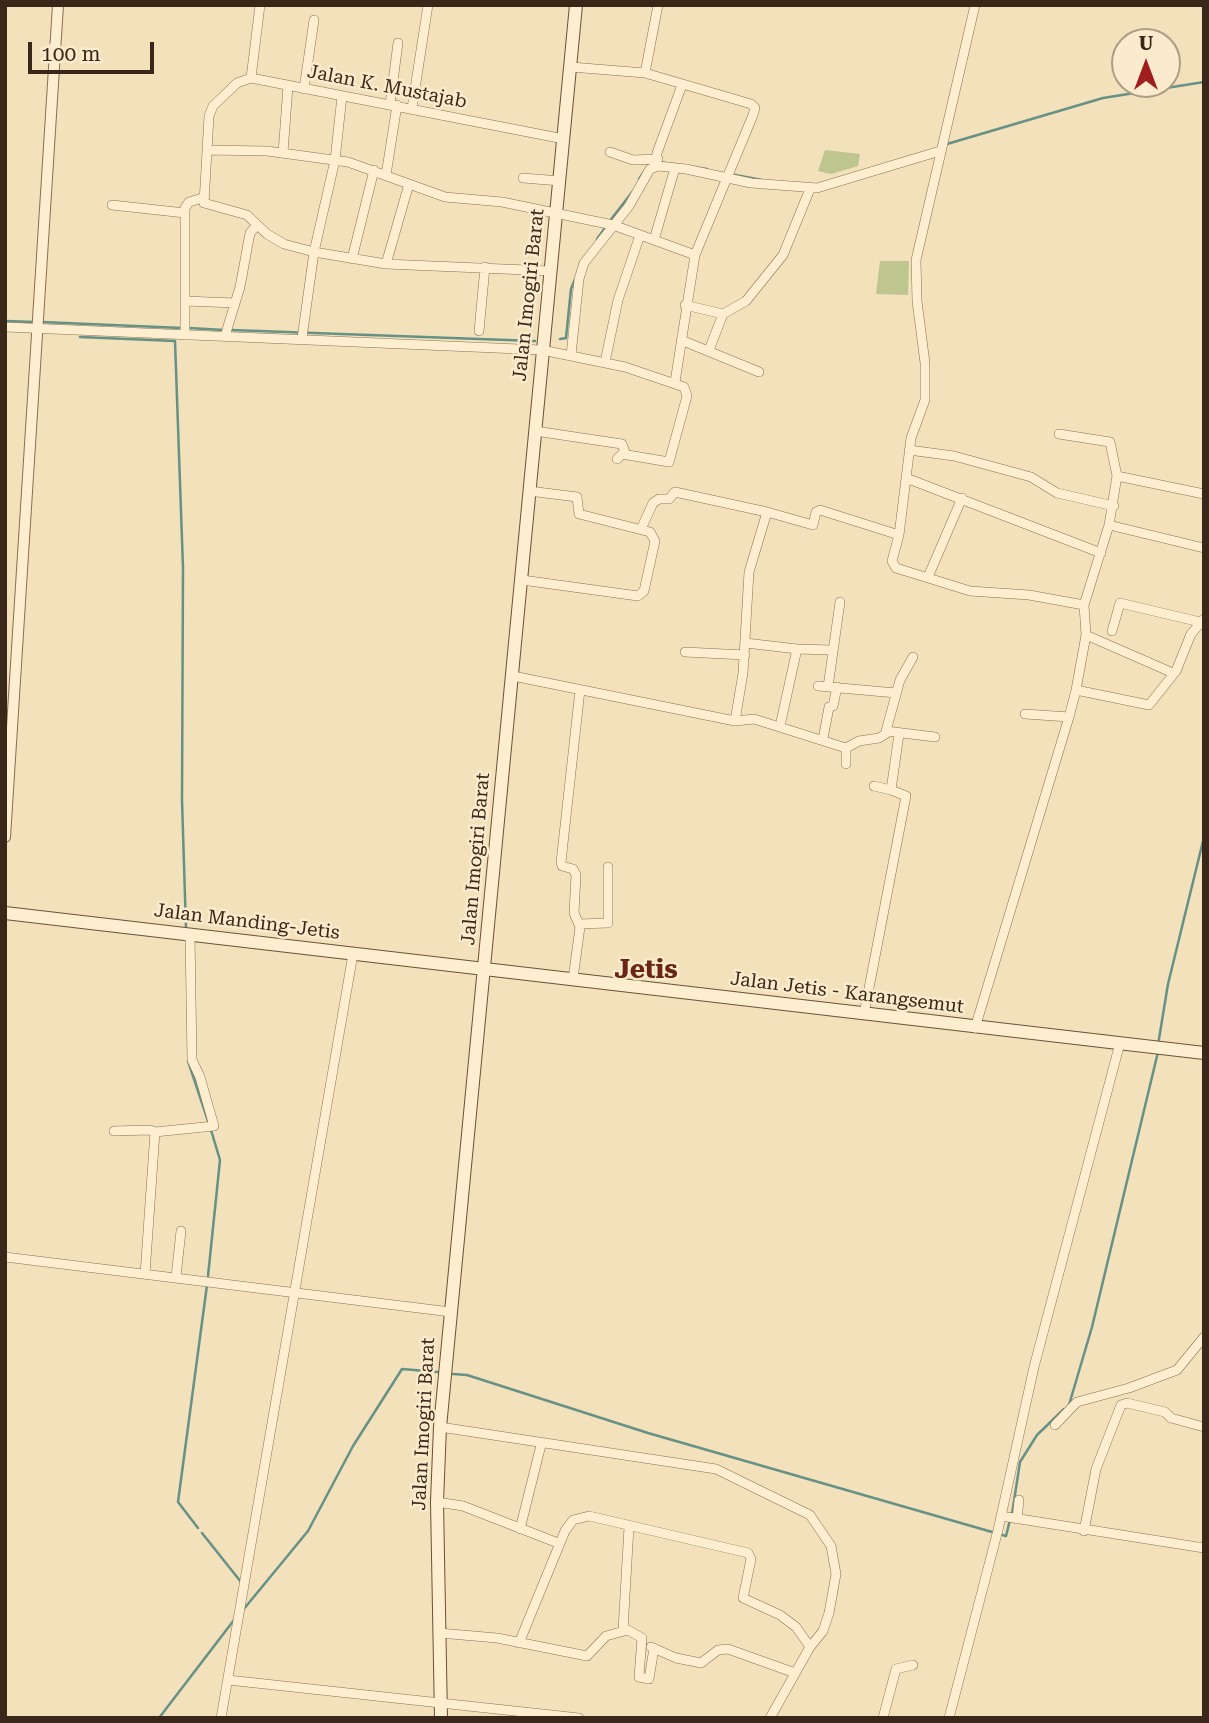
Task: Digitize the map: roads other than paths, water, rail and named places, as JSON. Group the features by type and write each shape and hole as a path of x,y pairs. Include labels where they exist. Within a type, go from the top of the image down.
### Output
{"main road":[{"name":"Jalan Imogiri Barat","path":"441,1718 437,1502 440,1427 576,5"},
{"name":"Jalan Manding-Jetis","path":"5,914 485,968"},
{"name":"Jalan Jetis - Karangsemut","path":"485,968 1204,1053"}],"street":[{"path":"5,837 58,5"},
{"path":"260,5 251,78 237,83 213,106 209,116 202,198 206,204 247,215 256,226 285,244 314,252 386,264 550,271"},
{"path":"412,108 428,5"},
{"path":"645,73 657,5"},
{"path":"975,5 916,260 926,389 909,450 894,565 970,591 1029,595 1084,605"},
{"path":"304,89 314,20"},
{"path":"386,175 398,43"},
{"path":"571,67 645,73 747,101 754,108 695,256 685,305 675,382"},
{"name":"Jalan K. Mustajab","path":"251,78 412,108 526,134 564,139"},
{"path":"571,355 581,270 609,224 629,206 646,174 657,162 657,153 682,85"},
{"path":"283,153 288,86"},
{"path":"302,333 314,252 335,160 342,96"},
{"path":"610,152 632,160 657,162 726,178 810,189 941,147"},
{"path":"208,150 283,153 335,160 374,170 445,197 502,202 609,224 695,256"},
{"path":"654,240 675,168"},
{"path":"352,259 374,170"},
{"path":"523,178 560,181"},
{"path":"386,264 409,184"},
{"path":"709,350 723,314 747,301 783,255 810,189"},
{"path":"185,329 185,213 187,204 202,198"},
{"path":"112,205 185,213"},
{"path":"225,332 235,303 250,233 256,226"},
{"path":"605,362 618,300 640,235"},
{"path":"479,331 485,267"},
{"path":"185,301 235,303"},
{"path":"685,305 723,314"},
{"path":"5,327 302,333 542,350 605,362 675,382 684,387 687,396 669,462 622,457 625,446 622,444 535,430"},
{"path":"681,340 759,372"},
{"path":"975,1028 1069,717 1086,635 1084,605 1114,506 1117,476 1110,442 1059,434"},
{"path":"909,450 954,456 1031,477 1057,493 1114,506"},
{"path":"1117,476 1204,494"},
{"path":"906,478 1101,553"},
{"path":"522,580 641,595 655,537 641,529 580,515 577,497 529,491"},
{"path":"641,529 653,503 669,499 676,492 813,525 816,512 820,510 899,535"},
{"path":"928,577 962,498"},
{"path":"735,721 745,655 749,572 767,512"},
{"path":"1109,525 1204,548"},
{"path":"823,739 831,707 831,650 840,602"},
{"path":"1076,690 1149,705 1173,673 1191,634 1202,621 1120,603 1112,631"},
{"path":"1086,635 1173,673"},
{"path":"746,643 831,650"},
{"path":"780,726 797,649"},
{"path":"685,652 745,655"},
{"path":"887,733 896,693 913,657"},
{"path":"513,676 735,721 754,719 846,748 859,741 879,738 887,733 935,737"},
{"path":"818,686 896,693"},
{"path":"573,979 579,924 575,912 575,871 562,866 561,862 580,690"},
{"path":"1025,713 1069,717"},
{"path":"891,790 899,734"},
{"path":"846,748 846,764"},
{"path":"864,1014 906,798 891,790 874,786"},
{"path":"579,924 608,923 608,867"},
{"path":"114,1131 150,1129 155,1132 214,1126 192,1060 188,934"},
{"path":"221,1718 353,954"},
{"path":"1010,1518 1034,1367 1119,1043"},
{"path":"145,1274 155,1132"},
{"path":"176,1277 181,1231"},
{"path":"5,1257 451,1312"},
{"path":"1055,1425 1077,1402 1129,1388 1177,1370 1204,1337"},
{"path":"1082,1530 1096,1469 1121,1405 1127,1403 1165,1412 1171,1418 1204,1427"},
{"path":"440,1427 541,1445 716,1469 810,1515 831,1546 836,1574 829,1614 823,1631 810,1647 770,1718"},
{"path":"520,1529 541,1445"},
{"path":"949,1718 997,1533 1010,1518 1019,1500"},
{"path":"437,1502 463,1506 558,1543"},
{"path":"519,1643 558,1543 573,1520 581,1517 748,1553 751,1559 743,1598 780,1615 796,1627 810,1647"},
{"path":"1010,1518 1204,1548"},
{"path":"623,1630 628,1527"},
{"path":"439,1633 519,1643 586,1656 606,1636 623,1630 639,1635 643,1646 639,1676 649,1679 654,1648"},
{"path":"643,1646 676,1658 701,1663 718,1650 728,1649 795,1673"},
{"path":"883,1718 896,1669 913,1665"},
{"path":"228,1680 579,1718"}],"waterway":[{"path":"947,144 1103,98 1204,82"},
{"path":"658,162 707,169"},
{"path":"639,179 649,165"},
{"path":"730,174 762,180"},
{"path":"609,222 633,191"},
{"path":"597,239 605,228"},
{"path":"560,339 566,338 571,289 575,279"},
{"path":"5,321 35,322"},
{"path":"42,322 182,328"},
{"path":"189,328 224,330"},
{"path":"231,330 535,341"},
{"path":"80,337 175,341 183,568 182,800 186,929"},
{"path":"1158,1045 1168,984 1204,837"},
{"path":"1069,1405 1092,1327 1158,1052"},
{"path":"188,1061 208,1121"},
{"path":"208,1276 220,1160 211,1130"},
{"path":"198,1528 178,1502 207,1285"},
{"path":"243,1610 308,1531 353,1446 402,1369 438,1372"},
{"path":"453,1374 467,1375 648,1433 1006,1536 1010,1520"},
{"path":"1012,1514 1020,1462 1037,1435 1064,1409"},
{"path":"202,1533 241,1582"},
{"path":"159,1718 234,1620"}],"district":[{"name":"Jetis","path":"646,970"}]}
